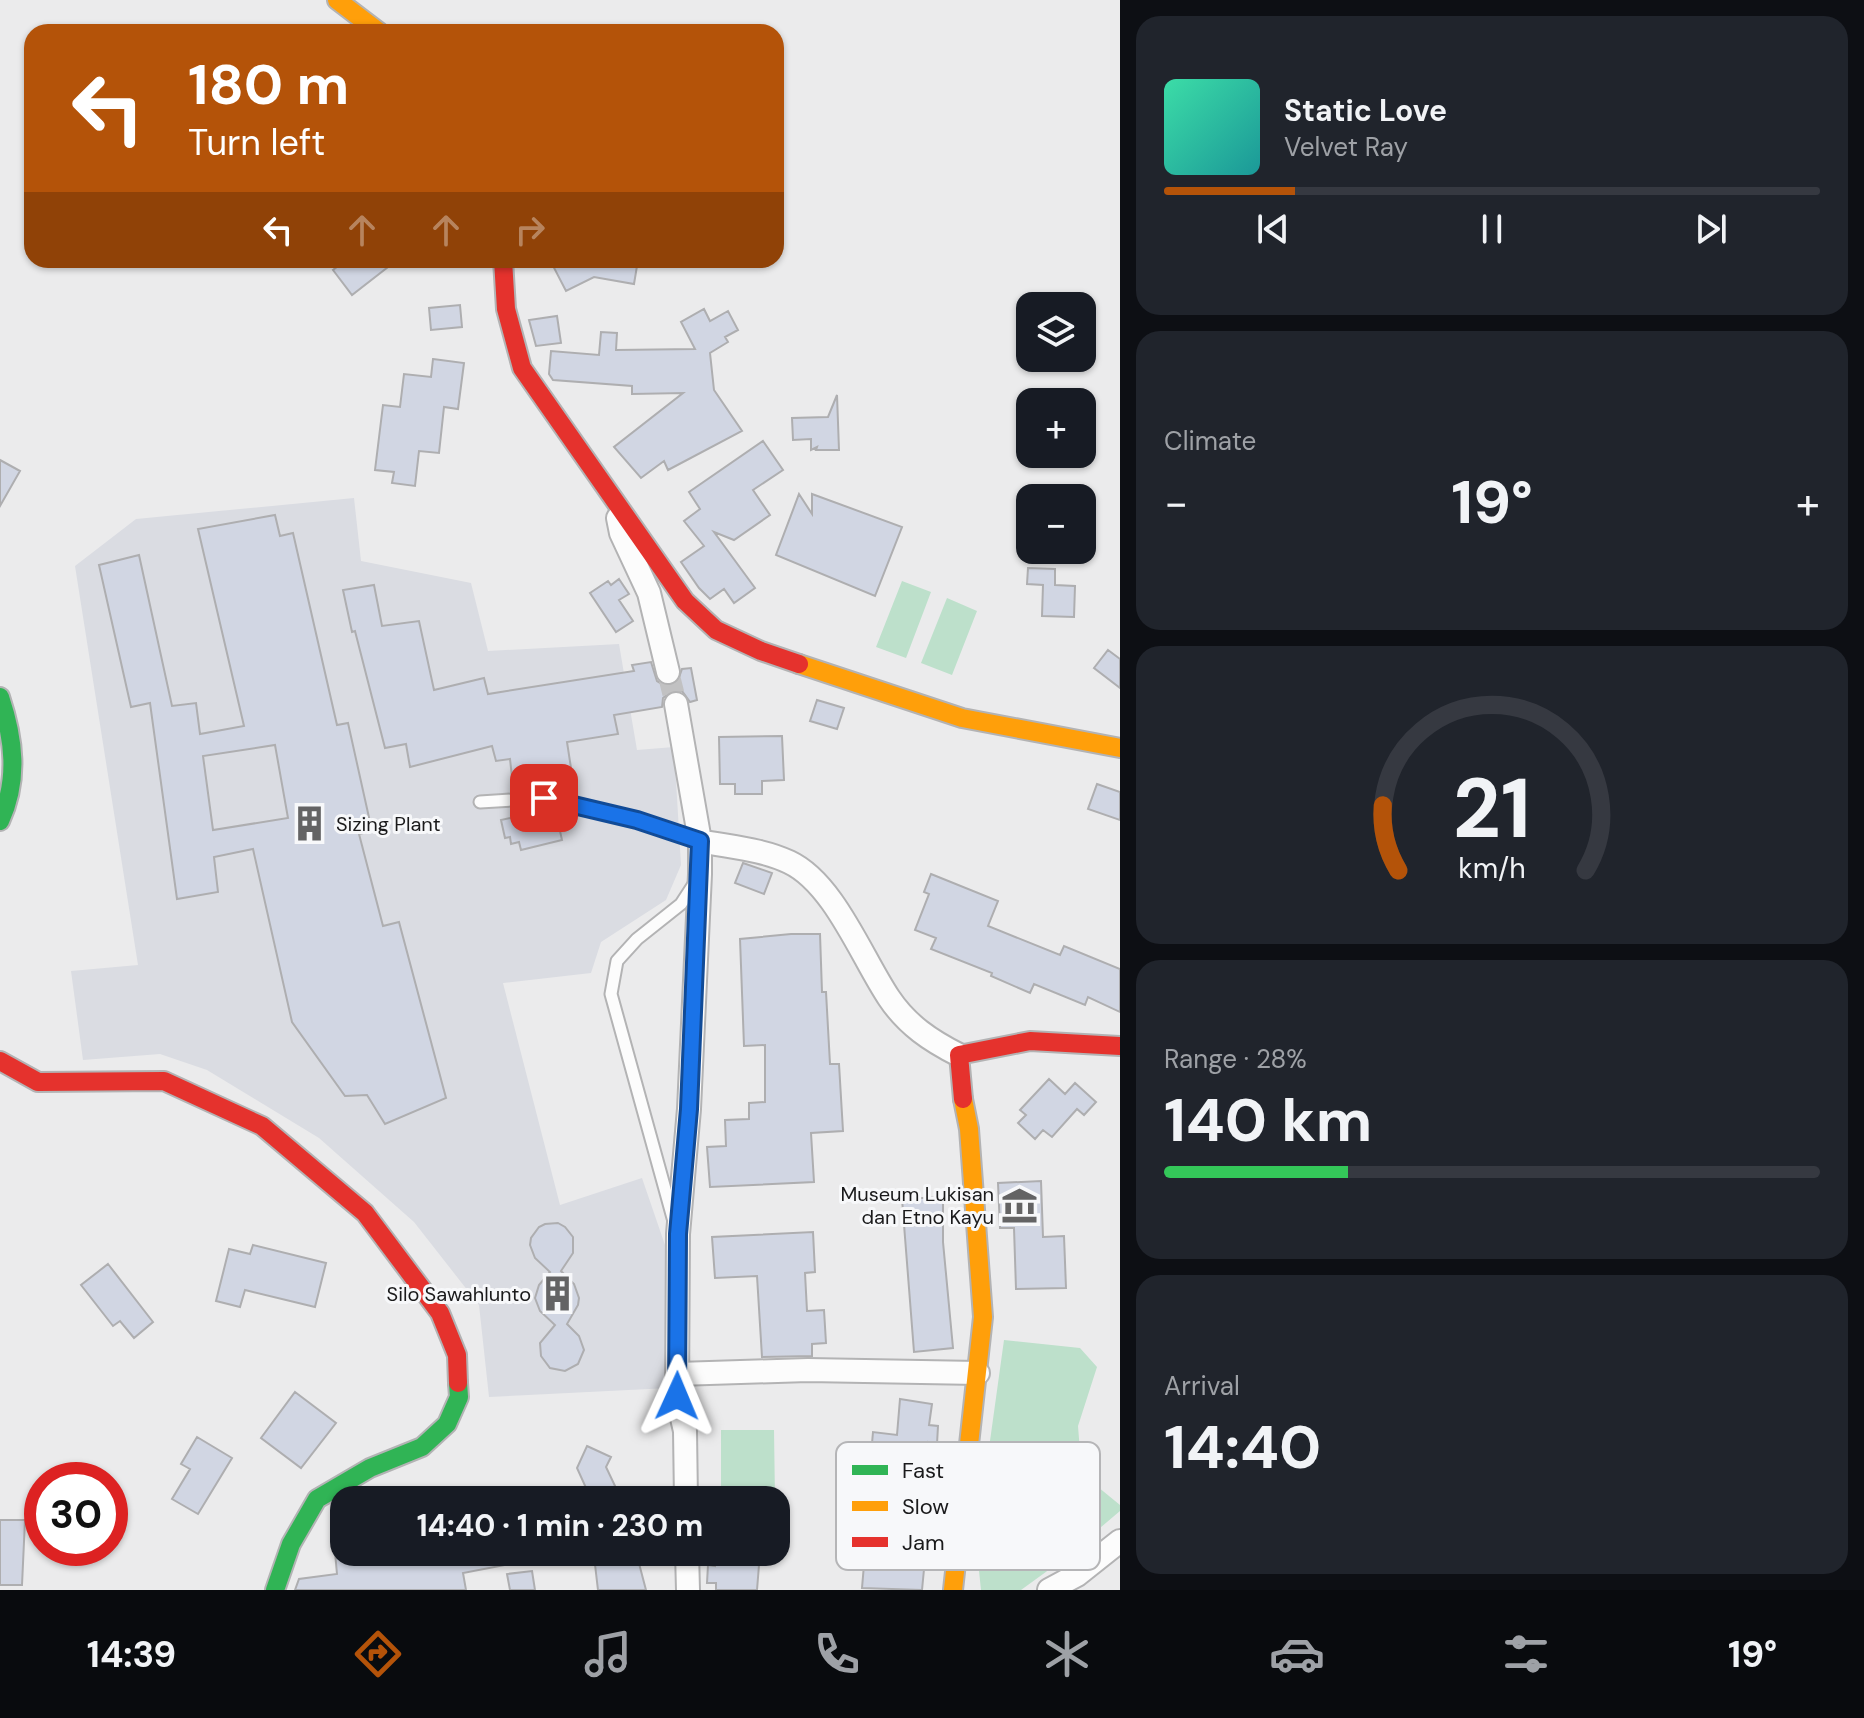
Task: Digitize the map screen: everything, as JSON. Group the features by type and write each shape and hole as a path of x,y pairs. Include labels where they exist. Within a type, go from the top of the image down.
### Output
{"main road":[{"path":"337,0 368,24"},
{"path":"503,268 506,309 522,368 685,601 716,630 761,651 962,718 1120,748"},
{"path":"0,697 9,722 14,774 8,808 0,821"},
{"path":"970,1442 983,1317 974,1183 959,1055 1030,1041 1120,1046"},
{"path":"0,1061 38,1082 164,1081 262,1126 365,1213 440,1313 457,1355 459,1383 459,1397 447,1424 422,1447 370,1468 317,1499 291,1544 275,1590"},
{"path":"953,1590 955,1570"}],"street":[{"path":"614,497 621,533 649,593 668,672"},
{"path":"676,704 700,841 689,1109 678,1234 677,1396 685,1431 686,1486"},
{"path":"700,841 791,862 828,894 890,1000 910,1023 930,1040 959,1055"},
{"path":"678,1374 808,1370 978,1373"},
{"path":"1100,1557 1120,1541"},
{"path":"687,1566 688,1590"},
{"path":"1049,1590 1083,1570"}],"lane":[{"path":"480,802 544,798 637,820 700,841"},
{"path":"678,1234 611,994 617,961 637,939 681,904 700,874"}],"shaded area":[{"path":"354,498 361,561 471,583 488,651 619,644 637,750 674,747 681,865 666,900 601,942 591,973 503,983 560,1205 642,1178 666,1248 669,1388 489,1397 479,1305 414,1222 319,1138 207,1070 160,1054 83,1060 71,971 138,965 75,566 136,519"}],"green space":[{"path":"902,581 931,592 906,658 876,647"},
{"path":"947,598 977,611 952,675 921,663"},
{"path":"1004,1340 1080,1348 1097,1367 1078,1426 1079,1442 990,1442"},
{"path":"721,1430 774,1430 775,1486 721,1486"},
{"path":"1100,1489 1120,1505 1120,1511 1100,1528"},
{"path":"979,1570 1049,1570 1021,1590 981,1590"}],"building":[{"path":"336,268 387,268 352,295 333,270"},
{"path":"554,268 637,268 634,284 594,277 566,291"},
{"path":"460,305 462,327 431,330 429,308"},
{"path":"704,309 710,321 728,311 738,330 725,337 728,342 710,353 714,390 742,431 668,470 664,461 641,478 614,447 683,393 632,394 632,386 553,380 549,374 551,351 599,355 601,332 617,333 616,350 695,349 681,322"},
{"path":"557,316 561,343 536,346 529,320"},
{"path":"433,359 464,363 458,409 444,407 439,453 419,451 415,486 392,483 394,472 375,470 383,405 400,407 404,374 431,377"},
{"path":"837,395 839,450 816,450 817,447 811,450 811,439 793,440 792,418 828,417"},
{"path":"763,441 783,470 753,490 770,515 734,540 714,532 755,588 734,603 724,589 710,599 681,562 704,546 684,521 700,509 689,492"},
{"path":"0,460 20,471 0,506"},
{"path":"799,494 812,514 812,494 902,527 875,596 776,555"},
{"name":"Sizing Plant","path":"275,515 280,536 293,533 337,725 348,723 372,831 359,834 383,926 399,922 446,1098 385,1124 367,1095 345,1096 292,1022 253,849 214,857 218,892 177,899 150,703 131,707 99,565 139,555 172,706 196,703 200,734 244,726 198,529","holes":["275,745 288,818 213,830 203,756"]},
{"path":"1028,568 1055,569 1055,585 1075,586 1074,617 1042,616 1043,585 1027,584"},
{"path":"619,579 629,594 619,600 633,621 616,632 590,593 608,581 611,585"},
{"path":"374,585 382,626 419,621 434,690 484,678 488,694 634,671 632,665 651,662 657,681 665,686 677,683 682,669 691,668 697,700 690,702 682,691 673,690 663,698 662,707 614,715 618,734 567,742 571,768 512,777 510,759 496,761 492,746 410,767 406,744 385,748 343,590"},
{"path":"1108,650 1120,659 1120,688 1094,668"},
{"path":"817,700 844,708 837,729 810,721"},
{"path":"782,736 784,780 762,781 762,794 735,794 735,784 720,784 719,737"},
{"path":"1097,784 1120,792 1120,820 1088,809"},
{"path":"555,809 562,840 521,850 519,842 511,844 510,837 505,838 501,820"},
{"path":"743,863 772,873 764,894 735,883"},
{"path":"931,874 998,901 988,926 1060,955 1064,946 1120,969 1120,1012 1088,997 1085,1005 1034,984 1030,993 991,976 992,973 931,949 936,938 915,930 929,894 924,892"},
{"path":"820,934 822,992 826,992 830,1064 839,1064 843,1131 811,1133 814,1182 710,1187 707,1147 726,1146 725,1120 749,1119 749,1103 765,1102 765,1045 744,1046 740,939"},
{"path":"1049,1079 1065,1094 1075,1083 1096,1102 1084,1115 1077,1109 1052,1137 1043,1130 1035,1139 1018,1123 1026,1115 1020,1110"},
{"path":"1041,1181 1043,1237 1064,1236 1066,1288 1016,1289 1014,1228 1000,1228 998,1183"},
{"path":"943,1197 943,1242 953,1348 914,1352 902,1199"},
{"path":"558,1223 573,1237 573,1253 561,1271 574,1284 579,1298 567,1324 579,1336 584,1350 578,1364 565,1371 550,1368 541,1356 540,1343 555,1325 540,1311 535,1298 539,1285 550,1272 535,1258 530,1245 539,1227"},
{"path":"813,1232 815,1272 805,1273 807,1311 824,1310 826,1343 812,1344 812,1356 762,1357 757,1276 715,1278 712,1237"},
{"path":"253,1245 326,1263 315,1307 245,1290 240,1307 216,1301 229,1249 250,1254"},
{"path":"108,1264 153,1322 134,1338 120,1321 113,1326 81,1285"},
{"path":"295,1392 336,1423 301,1468 261,1438"},
{"path":"900,1399 932,1404 929,1425 938,1426 937,1442 872,1442 873,1432 897,1435"},
{"path":"197,1437 232,1458 198,1514 172,1499 190,1469 181,1464"},
{"path":"587,1446 611,1457 606,1467 615,1486 585,1486 577,1468"},
{"path":"0,1520 24,1520 22,1585 0,1585"},
{"path":"336,1566 500,1566 463,1573 466,1590 295,1590 299,1579 337,1574"},
{"path":"595,1566 640,1566 646,1590 598,1590"},
{"path":"708,1566 759,1566 757,1590 716,1590 716,1583 707,1583"},
{"path":"864,1570 924,1570 922,1590 862,1588"},
{"path":"532,1571 535,1590 510,1590 507,1574"}],"tunnel":[{"path":"668,672 676,704"}],"traffic: fast":[{"path":"0,697 9,728 12,759 10,790 0,821"},
{"path":"275,1590 291,1544 317,1499 370,1468 422,1447 447,1424 459,1397 458,1383"}],"traffic: slow":[{"path":"337,0 368,24"},
{"path":"799,664 962,718 1120,748"},
{"path":"963,1099 969,1129 983,1317 969,1442"},
{"path":"953,1590 955,1570"}],"traffic: jam":[{"path":"503,268 506,309 522,368 685,601 716,630 799,664"},
{"path":"963,1099 959,1055 1030,1041 1120,1046"},
{"path":"0,1061 38,1082 164,1081 262,1126 365,1213 440,1313 457,1355 458,1383"}],"place":[{"name":"Sizing Plant","path":"310,824"},
{"name":"Museum Lukisan dan Etno Kayu","path":"1020,1206"},
{"name":"Silo Sawahlunto","path":"557,1294"}],"route":[{"path":"544,798 637,820 700,841 689,1109 678,1234 677,1396"}]}
